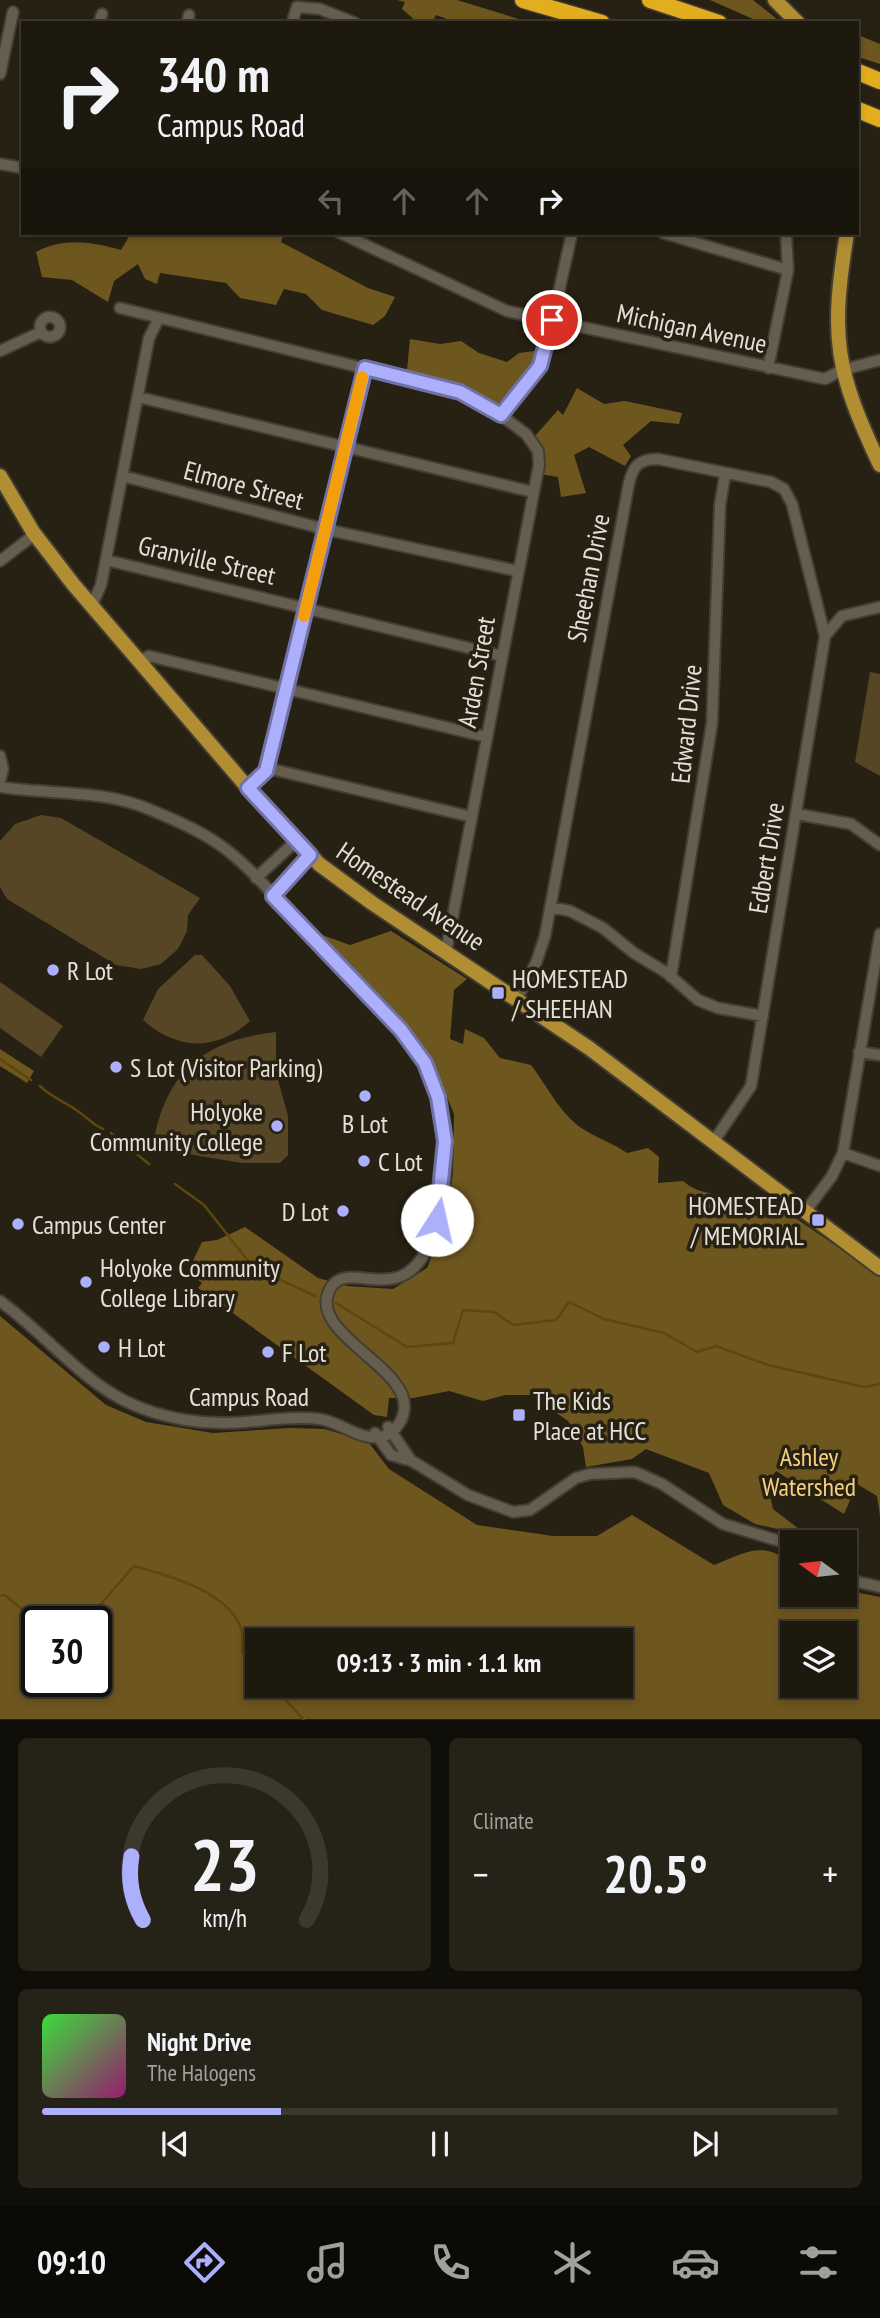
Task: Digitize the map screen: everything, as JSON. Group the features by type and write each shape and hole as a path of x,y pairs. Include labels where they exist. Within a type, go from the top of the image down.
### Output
{"highway":[{"path":"523,0 595,21"},
{"path":"650,0 713,21"},
{"path":"859,73 880,81"},
{"path":"859,110 877,118"}],"main road":[{"path":"775,0 796,21"},
{"path":"847,235 837,309 842,370 855,412 880,465"},
{"name":"Homestead Avenue","path":"0,476 34,534 92,606 248,788 310,855 352,889 517,998 714,1141 804,1213 880,1268"}],"street":[{"path":"293,21 298,7 320,9 350,21"},
{"path":"0,74 13,12"},
{"path":"0,164 21,168"},
{"name":"Michigan Avenue","path":"344,235 508,311 825,379 842,370 880,360"},
{"path":"120,308 460,392 501,415 540,366 572,235"},
{"path":"670,235 788,270"},
{"path":"768,368 788,270 786,235"},
{"path":"92,606 102,585 151,330 159,318"},
{"path":"0,351 41,332"},
{"path":"248,788 267,768 365,368"},
{"path":"138,397 533,492"},
{"name":"Arden Street","path":"446,952 538,465 536,447 526,434 501,415"},
{"name":"Sheehan Drive","path":"517,998 539,957 550,907 632,470 641,461 658,459 725,475 771,482 786,492 794,511 825,636"},
{"name":"Edward Drive","path":"671,977 712,723 720,505 725,475"},
{"name":"Elmore Street","path":"123,476 324,529 518,571"},
{"path":"0,561 34,534"},
{"name":"Granville Street","path":"106,559 502,656"},
{"path":"825,636 842,617 880,607"},
{"name":"Edbert Drive","path":"714,1141 751,1086 825,636"},
{"path":"139,661 149,656 487,737"},
{"path":"0,756 3,769 0,780"},
{"path":"267,768 472,817"},
{"path":"0,787 97,795 139,805 220,845 256,878 411,1042 431,1074 438,1097 445,1141 444,1182 436,1228 422,1259 415,1269 398,1279 340,1280 332,1285 326,1299 327,1309 337,1326 391,1380 398,1400 398,1410 389,1430 372,1435"},
{"path":"797,814 851,824 880,845"},
{"path":"256,878 296,841"},
{"path":"273,896 310,855"},
{"path":"550,907 570,911 603,928 701,1002 763,1016"},
{"path":"804,1213 832,1176 843,1153 880,934"},
{"path":"859,1052 880,1055"},
{"path":"843,1153 880,1166"},
{"name":"Campus Road","path":"0,1301 97,1384 145,1409 213,1423 318,1419 338,1423 372,1435 391,1455 412,1461 468,1495 513,1512 530,1510 576,1478 590,1474 635,1472 662,1484 723,1524 780,1541"},
{"path":"389,1430 412,1461"},
{"path":"858,1582 880,1587"}],"shaded area":[{"path":"870,672 880,674 880,776 855,762"},
{"path":"41,815 61,818 200,898 188,915 187,931 178,949 161,964 141,969 116,965 7,899 0,887 0,841 15,824"},
{"path":"195,955 202,955 230,986 250,1021 224,1038 210,1042 183,1042 156,1030 143,1020 158,989"},
{"path":"0,982 63,1026 41,1057 0,1028"},
{"path":"276,1032 276,1073 288,1116 288,1155 280,1163 242,1163 182,1153 155,1134 171,1091 182,1074 196,1060 231,1041"}],"green space":[{"path":"397,0 457,0 525,21 452,21 436,15 434,19 416,21 402,9 405,2"},
{"path":"710,0 753,0 779,21 757,21"},
{"path":"859,35 880,44 880,64 859,57"},
{"path":"130,235 283,235 281,242 368,288 395,297 385,316 373,325 322,310 306,294 284,289 276,305 240,298 226,283 160,273 157,284 145,279 138,264 114,281 108,302 72,280 42,277 36,252 57,244 78,242 121,250"},
{"path":"410,339 440,344 461,341 479,353 507,362 519,353 535,351 535,363 497,405 466,385 407,370"},
{"path":"577,388 604,404 625,401 682,413 679,424 651,421 623,445 631,456 625,466 589,447 574,455 586,493 561,497 558,477 540,474 543,452 535,436 558,410 563,415"},
{"name":"Ashley Watershed","path":"391,931 467,979 454,990 450,1039 463,1044 465,1029 484,1038 500,1058 531,1065 561,1108 583,1129 627,1153 648,1148 659,1157 658,1183 683,1181 698,1190 725,1199 748,1220 775,1204 880,1276 880,1516 877,1496 857,1484 844,1514 776,1471 767,1483 773,1509 800,1530 782,1530 755,1524 723,1505 709,1473 646,1449 632,1459 586,1467 583,1447 568,1421 531,1395 505,1395 483,1401 449,1391 413,1398 389,1398 387,1417 374,1415 198,1288 202,1283 188,1271 202,1242 217,1240 245,1227 318,1278 347,1286 393,1289 427,1268 444,1226 453,1175 454,1114 433,1063 405,1022 322,935 350,945"},
{"path":"0,1049 34,1071 27,1083 0,1066"},
{"path":"0,1316 106,1405 146,1422 213,1433 290,1428 325,1429 369,1443 389,1469 477,1525 553,1536 597,1536 632,1515 714,1565 754,1551 763,1550 780,1556 780,1607 857,1607 858,1593 880,1597 880,1719 0,1719"}],"waterway":[{"path":"0,1059 31,1080"},
{"path":"40,1086 103,1129"},
{"path":"111,1133 149,1164"},
{"path":"175,1184 204,1205 253,1267 315,1296"},
{"path":"336,1303 407,1347 453,1343 463,1310 494,1312 513,1325 556,1320 569,1302 604,1319 664,1333 697,1352 716,1346 768,1365 864,1387 880,1384"},
{"path":"0,1596 5,1595 24,1611 44,1620 63,1613 86,1621 134,1566 197,1587 226,1606 236,1618 242,1632 242,1653 245,1656"},
{"path":"284,1698 304,1720"}],"slow traffic":[{"path":"304,616 362,377"}],"place":[{"name":"R Lot","path":"53,970"},
{"name":"HOMESTEAD / SHEEHAN","path":"498,993"},
{"name":"S Lot (Visitor Parking)","path":"116,1067"},
{"name":"B Lot","path":"365,1096"},
{"name":"Holyoke Community College","path":"277,1126"},
{"name":"C Lot","path":"364,1161"},
{"name":"D Lot","path":"343,1211"},
{"name":"HOMESTEAD / MEMORIAL","path":"818,1220"},
{"name":"Campus Center","path":"18,1224"},
{"name":"Holyoke Community College Library","path":"86,1282"},
{"name":"H Lot","path":"104,1347"},
{"name":"F Lot","path":"268,1352"},
{"name":"The Kids Place at HCC","path":"519,1415"}],"route":[{"path":"437,1220 444,1182 445,1141 441,1109 431,1074 419,1052 401,1030 273,896 310,855 248,788 266,771 365,368 460,392 501,415 540,366 546,352 552,320"}]}
